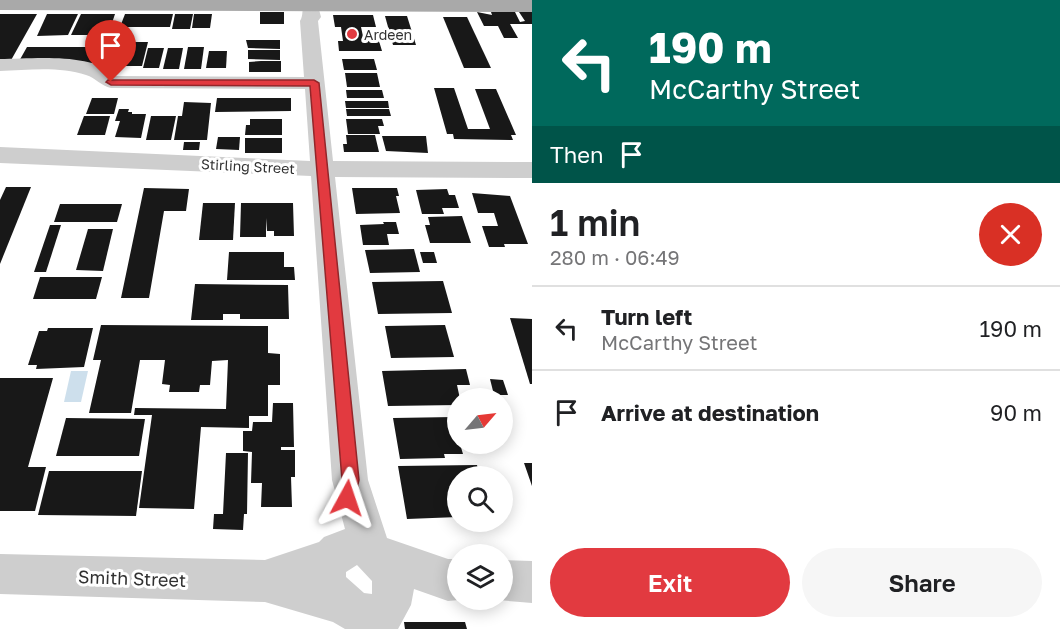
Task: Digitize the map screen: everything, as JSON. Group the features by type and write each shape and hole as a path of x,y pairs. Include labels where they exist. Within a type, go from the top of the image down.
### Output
{"main road":[{"path":"11,0 255,0"},
{"path":"0,4 308,11 517,3"}],"street":[{"path":"308,11 351,480 355,555 326,584 365,616"},
{"path":"0,64 81,66 105,75 111,82 314,83"},
{"name":"Stirling Street","path":"0,154 322,170 532,170"},
{"path":"355,555 447,578"},
{"path":"355,555 390,570 393,583 393,596 365,616"},
{"name":"Smith Street","path":"0,574 265,581 355,555"},
{"name":"Smith Street","path":"265,581 365,616"},
{"path":"513,581 532,582"},
{"path":"365,616 447,582"}],"water":[{"path":"71,371 88,371 81,402 64,402"}],"building":[{"path":"260,12 284,12 284,24 260,24"},
{"path":"477,12 492,15 491,12 515,12 520,22 525,21 519,12 532,12 532,24 510,24 518,38 504,38 498,26 484,26"},
{"path":"0,14 37,14 10,62 0,62"},
{"path":"47,14 78,14 68,35 37,36"},
{"path":"81,14 115,14 108,35 71,35"},
{"path":"125,14 173,14 170,27 120,27"},
{"path":"175,14 193,14 190,29 172,29"},
{"path":"194,14 212,14 210,28 192,28"},
{"name":"Ardeen","path":"333,15 373,15 376,27 361,27 364,41 379,41 382,51 339,51 338,41 343,41 341,27 335,27"},
{"path":"385,16 407,16 416,45 393,45"},
{"path":"443,17 467,17 491,68 464,68"},
{"path":"246,40 280,40 280,49 248,48"},
{"path":"131,42 148,42 142,66 123,66"},
{"path":"27,47 103,47 98,63 18,63"},
{"path":"188,47 204,47 201,69 184,69"},
{"path":"148,48 164,48 159,68 143,68"},
{"path":"168,48 183,48 179,69 163,69"},
{"path":"248,50 280,50 280,60 248,59"},
{"path":"209,51 227,51 226,68 206,68"},
{"path":"342,59 374,59 377,70 344,70"},
{"path":"281,61 281,72 249,72 249,62"},
{"path":"345,73 377,73 380,87 347,87"},
{"path":"434,88 454,88 468,129 490,129 475,89 496,89 516,135 511,135 513,140 454,139 453,134 447,134"},
{"path":"346,90 382,90 384,98 347,98"},
{"path":"92,98 118,98 114,114 86,114"},
{"path":"217,98 291,98 291,111 215,112"},
{"path":"345,101 388,101 389,108 346,108"},
{"path":"184,102 211,103 207,140 174,140 178,116 182,116"},
{"path":"119,109 129,109 128,112 132,114 146,114 141,138 115,137 120,121 115,121"},
{"path":"346,109 389,109 391,116 347,116"},
{"path":"84,116 110,116 105,135 77,135"},
{"path":"151,116 176,116 171,140 146,140"},
{"path":"250,119 282,119 282,135 245,135 246,125 250,125"},
{"path":"346,119 382,119 384,126 378,126 380,134 348,134"},
{"path":"346,135 375,135 379,152 344,152 343,144 347,144"},
{"path":"382,136 426,136 428,153 386,151"},
{"path":"218,137 240,137 239,150 216,149"},
{"path":"245,138 282,138 282,153 245,153"},
{"path":"184,142 200,142 199,150 183,150"},
{"path":"6,187 31,187 0,264 0,200"},
{"path":"144,188 189,189 186,211 164,211 149,298 121,298"},
{"path":"352,188 397,188 399,196 396,196 400,213 356,214"},
{"path":"447,189 449,195 455,195 459,208 442,208 444,214 422,214 416,190"},
{"path":"472,193 510,196 528,244 504,244 505,247 489,247 482,226 498,226 494,213 478,213"},
{"path":"203,203 235,203 233,240 199,240"},
{"path":"241,203 293,203 294,236 274,236 274,231 267,231 266,218 266,237 240,237"},
{"path":"60,204 122,204 117,222 54,222"},
{"path":"462,216 471,243 430,243 425,225 430,225 428,217"},
{"path":"383,222 396,222 399,234 387,234 389,245 363,245 360,225 384,224"},
{"path":"50,225 61,225 46,272 34,272"},
{"path":"88,229 113,229 103,271 76,270"},
{"path":"414,249 420,272 370,273 365,250"},
{"path":"229,252 284,252 284,267 294,267 295,280 227,280"},
{"path":"420,252 434,252 437,263 423,263"},
{"path":"40,277 102,277 96,299 33,299"},
{"path":"443,281 452,313 378,314 372,282"},
{"path":"195,284 288,285 289,319 240,319 240,314 223,314 223,320 191,320"},
{"path":"510,318 532,319 532,384 530,384"},
{"path":"101,325 268,326 268,353 280,354 280,385 268,385 268,416 249,416 249,428 201,427 194,509 139,508 152,415 134,415 135,408 226,409 228,360 212,361 210,385 200,385 199,392 169,392 170,385 162,384 165,360 140,360 131,413 89,413 101,360 93,360"},
{"path":"445,325 454,357 391,358 385,326"},
{"path":"48,328 93,328 84,367 36,369 37,365 28,365 39,331 47,331"},
{"path":"466,369 470,385 447,388 447,405 388,406 382,371"},
{"path":"0,378 53,378 28,467 46,467 35,511 0,511"},
{"path":"490,379 503,380 506,388 492,388"},
{"path":"273,403 293,403 294,447 281,447 281,450 295,450 295,477 291,477 292,507 261,507 262,483 251,483 252,452 243,451 243,431 252,431 253,422 272,422"},
{"path":"447,417 447,454 444,454 445,458 400,459 393,418"},
{"path":"66,418 145,419 139,456 56,456"},
{"path":"226,453 248,453 247,514 244,514 243,530 213,529 214,514 223,514"},
{"path":"524,463 532,463 532,486"},
{"path":"477,465 477,466 447,466 447,517 407,519 398,466"},
{"path":"49,471 142,471 136,516 38,515"},
{"path":"404,622 465,622 467,629 405,629"}],"place":[{"name":"Ardeen","path":"352,34"}],"route":[{"path":"111,82 314,83 351,480 347,498"}]}
